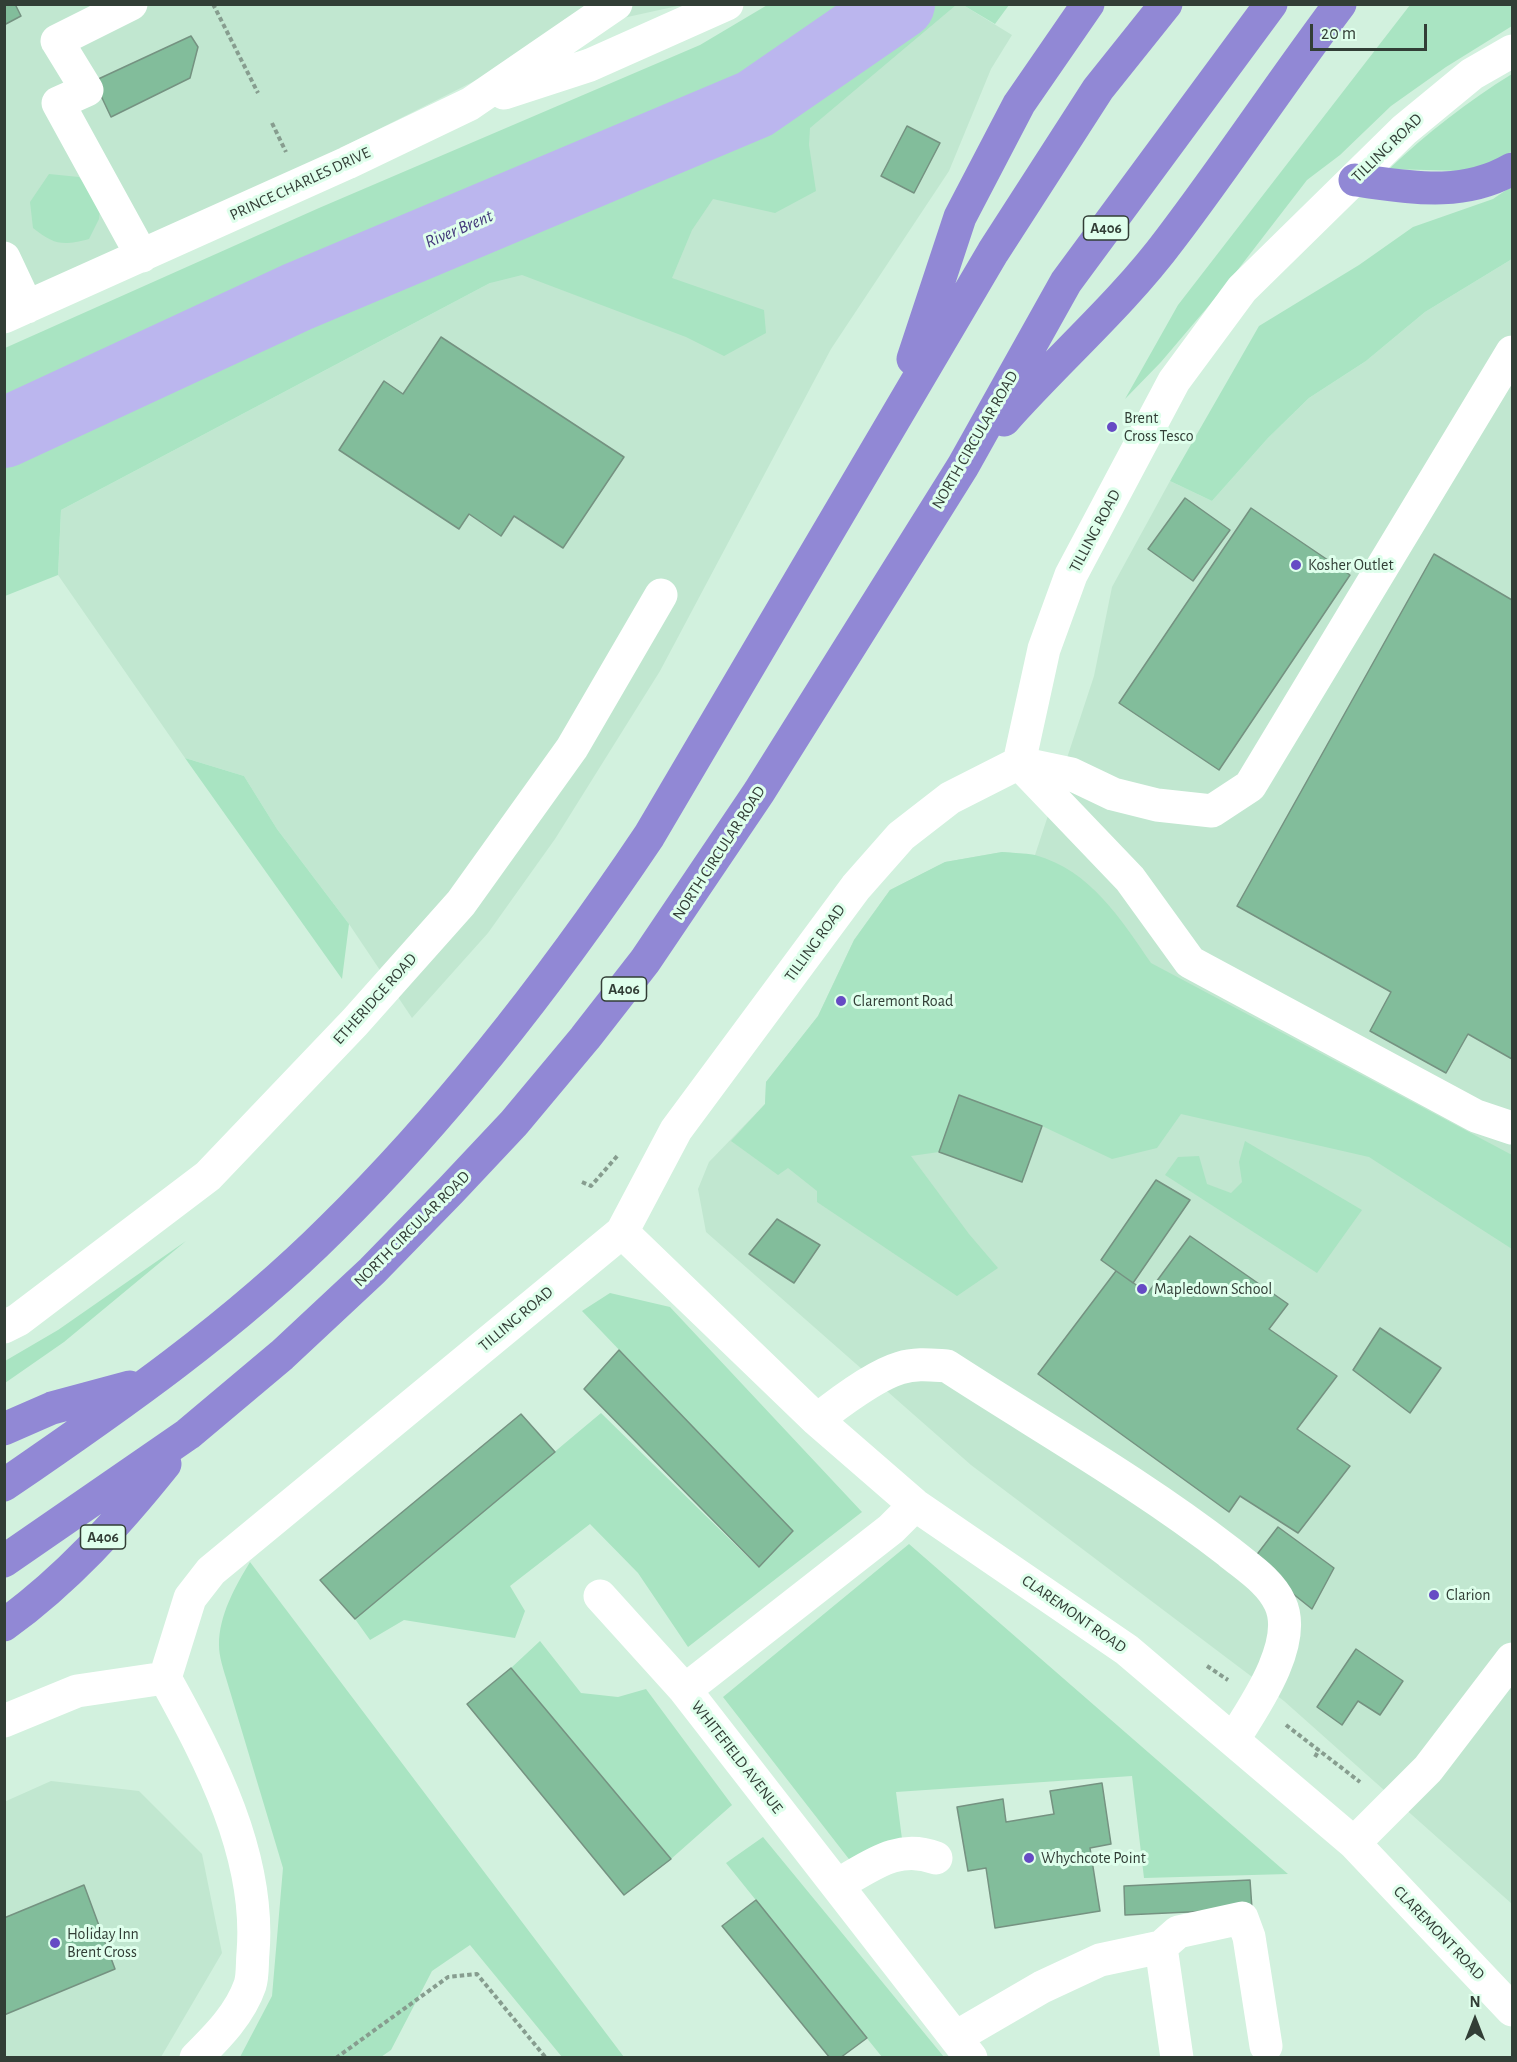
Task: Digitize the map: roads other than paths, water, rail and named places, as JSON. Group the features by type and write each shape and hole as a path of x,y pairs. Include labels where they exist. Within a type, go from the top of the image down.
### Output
{"highway":[{"path":"894,418 960,217 1019,104 1088,4"},
{"path":"4,1485 152,1381 242,1309 331,1230 414,1144 535,996 589,925 649,836 993,252 1098,89 1166,4"},
{"name":"NORTH CIRCULAR ROAD","path":"4,1561 188,1434 282,1355 372,1270 514,1123 585,1038 645,961 704,878 963,466 1066,282 1271,4"},
{"name":"A406","path":"963,466 1047,372 1108,311 1170,239 1268,100 1340,4"},
{"path":"1355,180 1419,188 1458,189 1496,178 1512,169"},
{"path":"4,1429 52,1408 152,1381"},
{"name":"A406","path":"4,1625 40,1599 120,1520 188,1434"}],"street":[{"path":"132,4 57,42 87,90 58,103 142,256"},
{"name":"PRINCE CHARLES DRIVE","path":"16,312 470,104 590,16 616,4"},
{"path":"651,38 674,4"},
{"path":"470,104 590,65 727,4"},
{"name":"TILLING ROAD","path":"165,1678 190,1598 211,1571 622,1232 676,1130 856,887 901,836 950,798 1019,763 1044,649 1071,575 1174,381 1242,289 1447,93 1512,51"},
{"path":"4,258 16,312"},
{"path":"1019,763 1071,774 1113,794 1158,806 1212,811 1250,786 1512,352"},
{"name":"ETHERIDGE ROAD","path":"4,1327 18,1320 208,1176 355,1022 461,903 572,748 661,595"},
{"path":"1019,763 1130,879 1190,962 1476,1116 1512,1128"},
{"name":"CLAREMONT ROAD","path":"622,1232 817,1420 915,1505 1127,1650 1354,1843 1512,2010"},
{"path":"817,1420 844,1399 899,1368 923,1364 947,1366 1192,1523 1265,1581 1281,1603 1285,1628 1271,1677 1233,1740"},
{"name":"WHITEFIELD AVENUE","path":"915,1505 891,1529 685,1690 964,2047"},
{"path":"600,1596 685,1690"},
{"path":"1354,1843 1428,1769 1512,1659"},
{"path":"4,1721 77,1691 165,1678 209,1758 237,1835 250,1894 254,1939 251,1984 226,2029 196,2058"},
{"path":"837,1885 901,1852 913,1851 936,1858"},
{"path":"964,2047 1042,1986 1100,1960 1161,1947 1178,1932 1242,1918 1249,1937 1266,2046"},
{"path":"1161,1947 1178,2058"}],"waterway":[{"name":"River Brent","path":"4,433 297,297 755,104 900,4"}],"place":[{"name":"Brent Cross Tesco","path":"1112,427"},
{"name":"Kosher Outlet","path":"1296,565"},
{"name":"Claremont Road","path":"841,1001"},
{"name":"Mapledown School","path":"1142,1289"},
{"name":"Clarion","path":"1434,1595"},
{"name":"Whychcote Point","path":"1029,1858"},
{"name":"Holiday Inn Brent Cross","path":"55,1943"}]}
